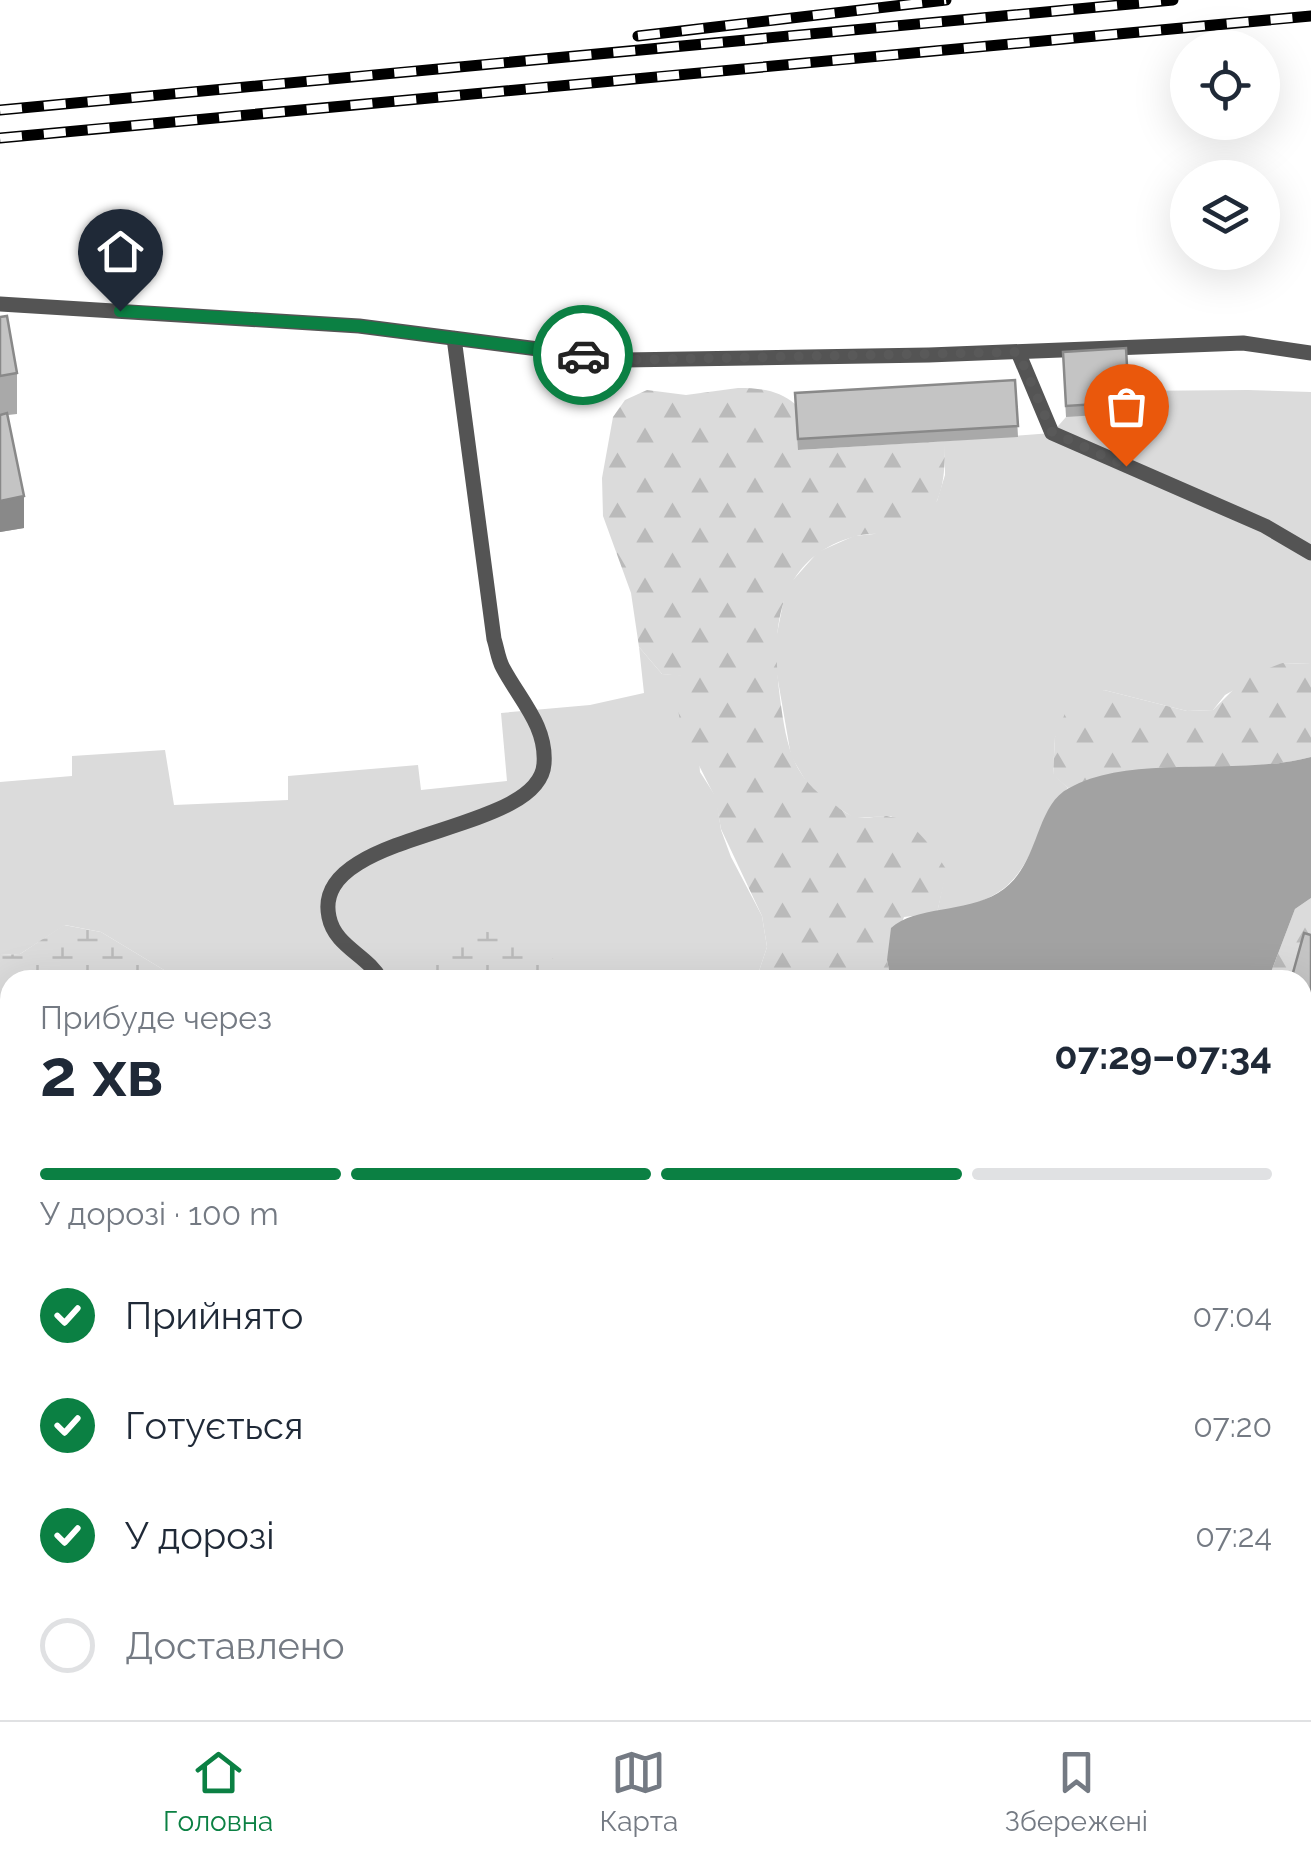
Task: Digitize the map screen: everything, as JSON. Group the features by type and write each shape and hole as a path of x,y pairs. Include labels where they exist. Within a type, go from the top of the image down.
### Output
{"lane":[{"path":"0,304 359,326 624,360 1243,344 1311,353"},
{"path":"376,970 335,935 328,913 332,889 352,866 384,850 493,812 527,795 544,769 544,738 502,666 494,639 454,338"},
{"path":"1018,352 1052,432 1251,520 1311,552"}],"green space":[{"path":"738,388 782,396 795,404 799,450 945,441 940,493 924,520 907,530 862,535 827,547 794,580 779,623 780,698 788,744 799,770 818,792 850,815 887,816 906,823 947,870 937,913 904,917 887,960 889,970 759,970 767,947 762,916 721,829 715,797 681,730 677,701 692,677 662,674 639,647 631,593 603,516 602,478 613,417 625,400 647,390 686,395"},
{"path":"1128,391 1311,392 1311,664 1282,663 1225,695 1213,710 1187,711 1104,690 1055,737 1053,774 1068,788 1050,809 1021,869 989,898 937,913 946,870 891,816 854,818 811,790 791,756 776,669 776,639 786,588 818,552 854,536 874,534 937,501 945,475 945,441 1052,433 1066,417"},
{"path":"639,647 662,674 693,676 700,772 716,797 721,830 731,857 762,916 767,947 759,970 164,970 101,932 65,925 20,954 0,955 0,782 72,776 72,756 165,750 174,805 288,800 288,776 418,765 421,790 507,781 501,713 590,705 644,693"},
{"path":"1282,663 1311,664 1311,757 1264,765 1140,771 1068,788 1053,775 1055,737 1069,704 1104,690 1187,711 1213,710 1246,677"},
{"path":"1311,898 1311,970 1272,970 1295,909"},
{"path":"64,925 101,932 164,970 0,970 0,955 20,954"},
{"path":"472,931 498,934 533,945 564,970 430,970 439,951"}],"shaded area":[{"path":"1311,757 1311,898 1295,909 1272,970 889,970 891,928 913,916 985,899 1012,882 1049,809 1069,788 1124,771 1283,763"}],"building":[{"path":"7,316 17,373 0,376 0,317"},
{"path":"1126,348 1129,402 1066,406 1063,352"},
{"path":"1015,380 1018,426 798,439 795,393"},
{"path":"7,413 24,496 0,501 0,415"},
{"path":"1304,933 1311,935 1311,970 1294,970"}],"railway":[{"path":"638,36 946,0"},
{"path":"0,110 1173,0"},
{"path":"0,138 1311,16"}],"way so far":[{"path":"583,355 624,360 1018,352 1052,432 1126,466"}],"route":[{"path":"120,311 359,326 583,355"}]}
